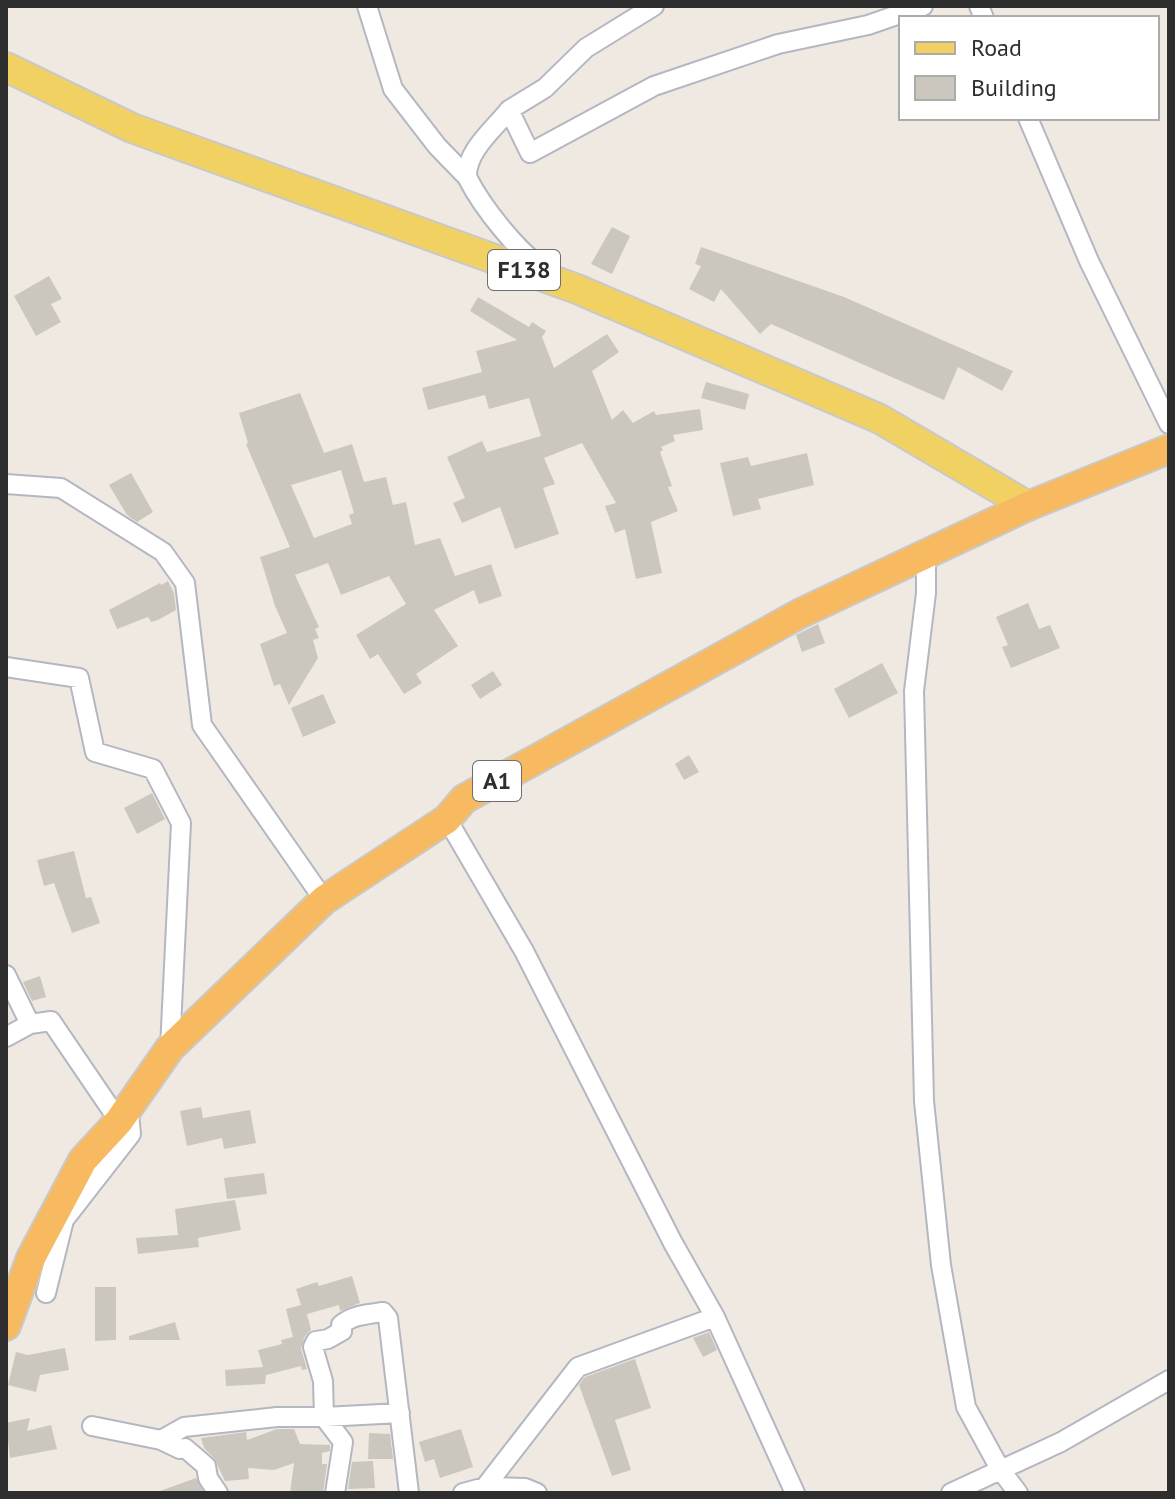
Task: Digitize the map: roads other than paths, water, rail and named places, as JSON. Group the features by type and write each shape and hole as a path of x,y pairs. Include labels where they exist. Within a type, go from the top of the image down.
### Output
{"highway":[{"name":"A1","path":"6,1326 31,1258 83,1160 119,1121 170,1048 324,900 447,819 464,799 801,613 1028,506 1169,449"}],"main road":[{"name":"F138","path":"6,67 132,128 577,289 880,419 1028,506"}],"street":[{"path":"367,6 393,89 437,146 467,177 503,228 535,263 577,289"},
{"path":"467,177 471,157 509,110 545,88 586,48 654,6"},
{"path":"509,110 530,153 654,86 778,44 868,25 923,6"},
{"path":"1029,120 1089,261 1169,424"},
{"path":"6,484 61,488 163,552 185,583 202,725 324,900"},
{"path":"926,554 926,593 914,691 924,1101 941,1265 966,1407 1000,1469 1018,1493"},
{"path":"6,667 79,678 95,752 153,769 181,823 170,1048"},
{"path":"447,819 524,951 673,1243 715,1317 795,1493"},
{"path":"6,975 30,1024"},
{"path":"6,1037 30,1024 51,1021 119,1121 128,1104 131,1134 64,1220 46,1293"},
{"path":"335,1493 343,1442 324,1417 323,1381 313,1347 316,1341 338,1335 345,1321 371,1312 383,1312 388,1318 409,1493"},
{"path":"485,1487 578,1367 715,1317"},
{"path":"951,1493 1061,1442 1169,1380"},
{"path":"161,1440 184,1427 277,1417 400,1413"},
{"path":"92,1426 185,1448 206,1466 208,1478 218,1493"},
{"path":"463,1493 485,1487 525,1488 537,1493"}]}
